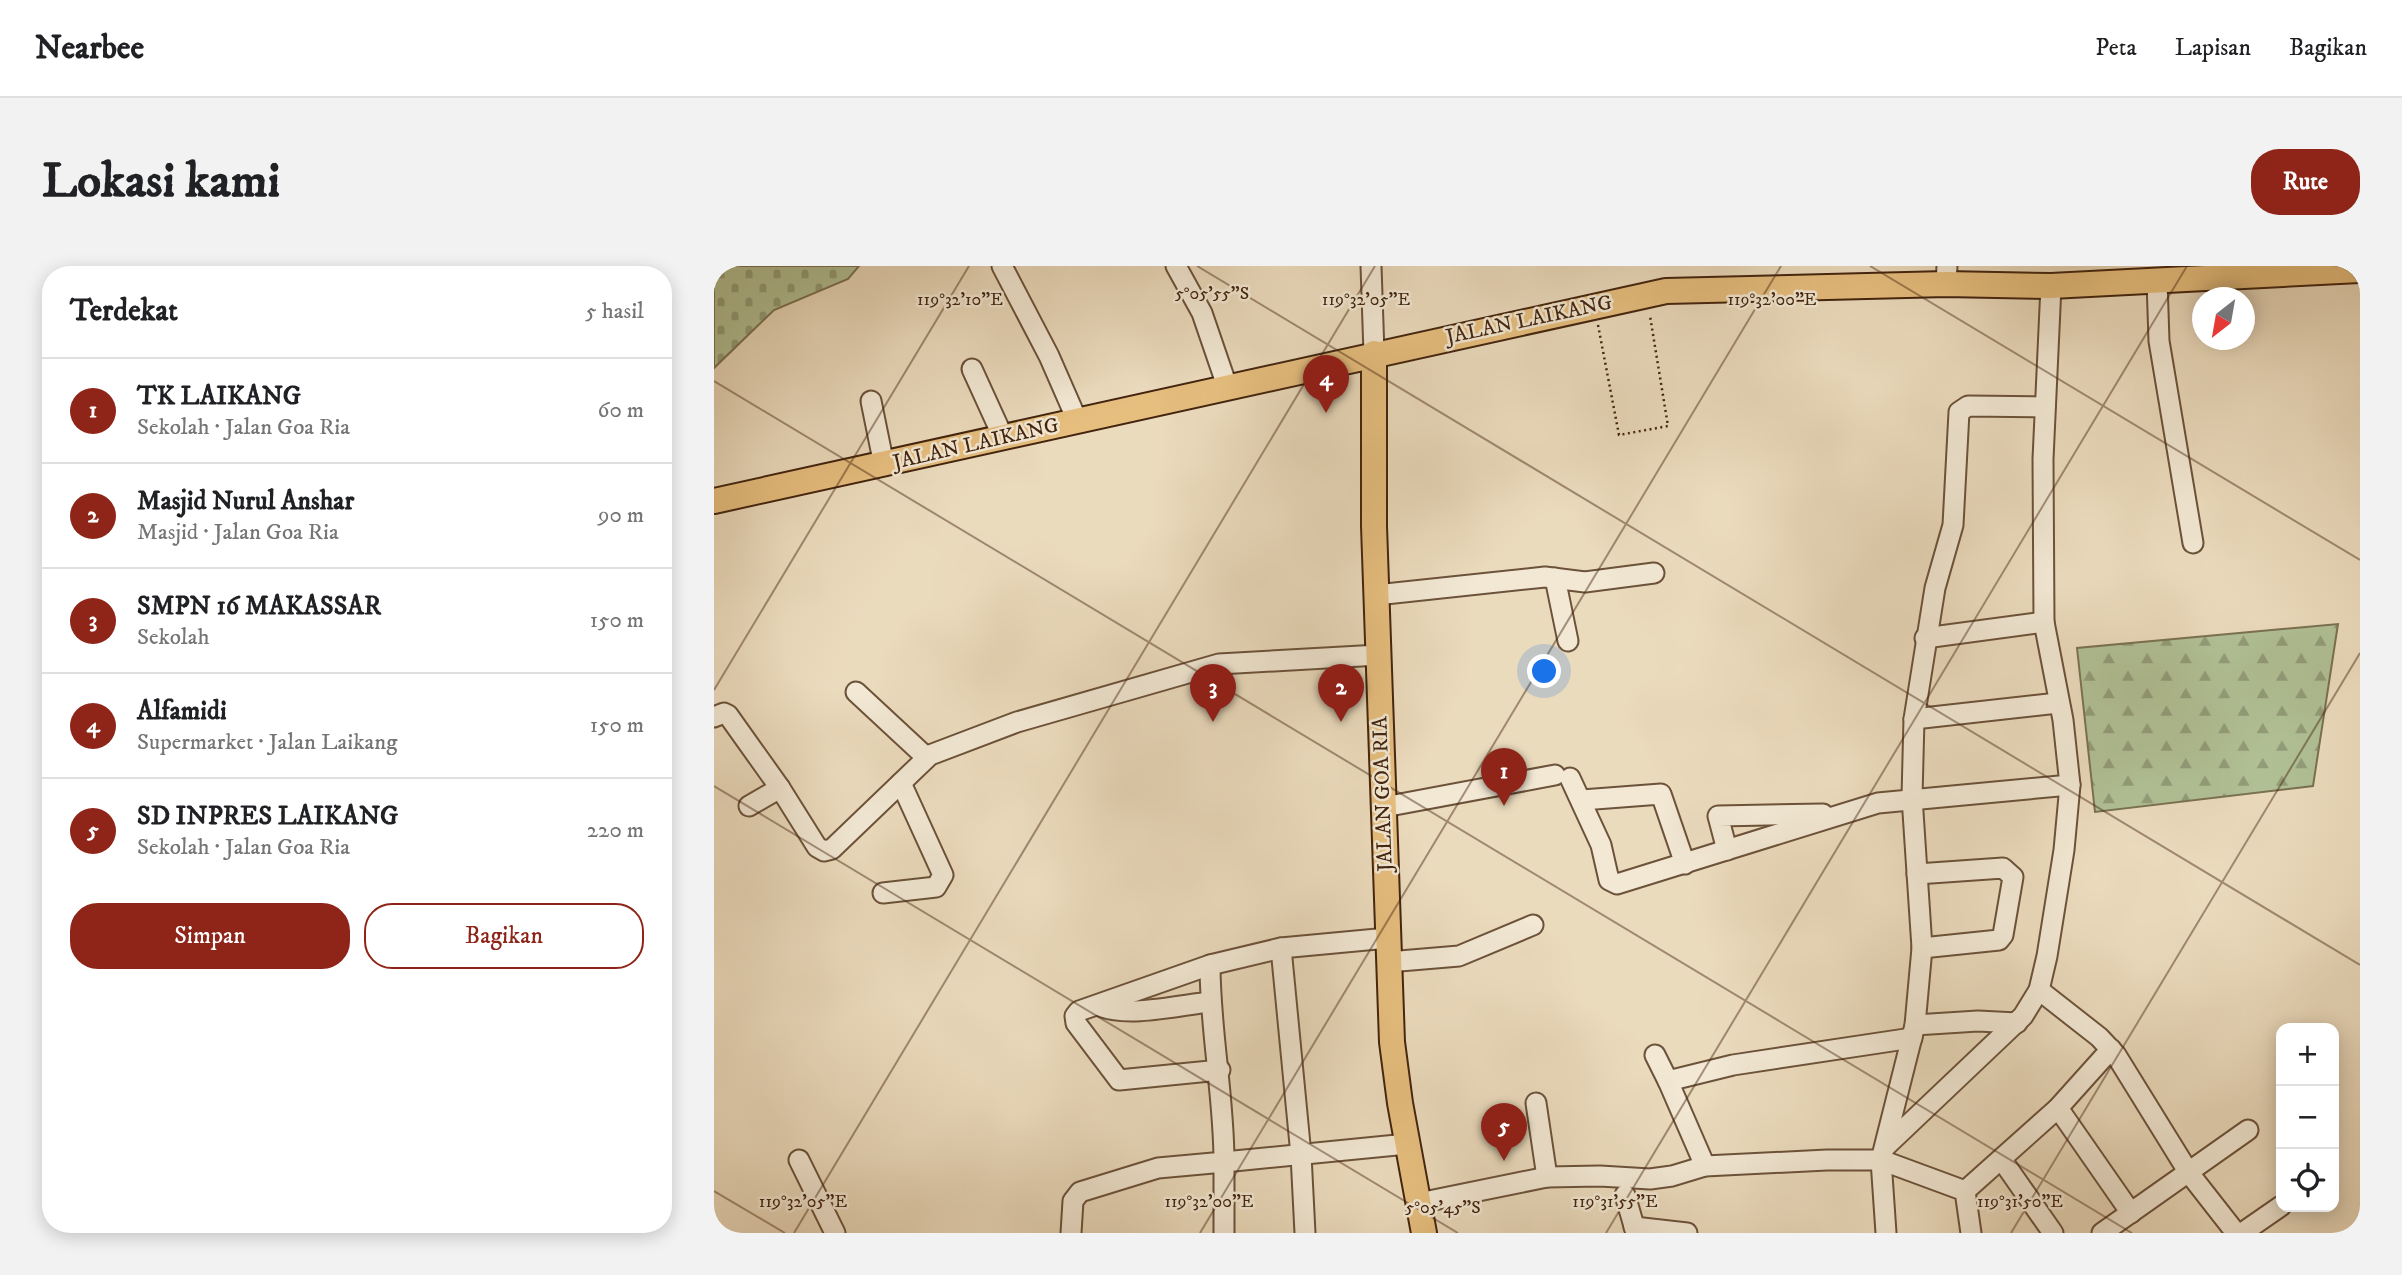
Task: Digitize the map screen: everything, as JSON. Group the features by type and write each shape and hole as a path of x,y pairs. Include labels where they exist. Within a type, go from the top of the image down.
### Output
{"main road":[{"name":"JALAN LAIKANG","path":"714,501 884,466 1003,436 1374,353 1647,295 1694,288 1947,275 1986,285 2051,286 2333,269 2360,271"},
{"name":"JALAN GOA RIA","path":"1374,353 1376,595 1394,1067 1424,1233"}],"street":[{"path":"1002,266 1049,356 1077,420"},
{"path":"1176,266 1202,313 1227,386"},
{"path":"1371,266 1374,353"},
{"path":"2157,281 2159,341 2193,543"},
{"path":"1883,1154 2017,1023 2039,990 2062,863 2070,785 2044,622 2045,407 2051,286"},
{"path":"972,369 1003,436"},
{"path":"871,401 884,466"},
{"path":"1886,1233 1883,1154 1913,1031 1922,948 1912,797 1914,719 1935,588 1954,525 1959,412 1968,406 2045,407"},
{"path":"1376,595 1555,578 1585,582 1654,573"},
{"path":"1555,578 1568,640"},
{"path":"1925,638 2044,622"},
{"path":"714,717 724,713 728,715 780,788 817,847 824,851 832,849 926,757 1017,722 1201,668 1247,661 1379,655"},
{"path":"856,692 926,757"},
{"path":"1914,719 2058,703"},
{"path":"1384,807 1562,777 1582,800 1612,883 1617,884 1878,803 1912,797 2070,785"},
{"path":"883,893 936,887 943,875 901,783"},
{"path":"749,806 780,788"},
{"path":"1582,800 1661,794 1685,864"},
{"path":"1727,850 1718,816 1814,813 1831,817"},
{"path":"1917,873 2003,868 2013,877 2003,935 1999,940 1922,948"},
{"path":"1220,1070 1119,1080 1076,1023 1075,1016 1079,1011 1210,965 1281,948 1388,950 1459,956 1533,925"},
{"path":"1281,948 1301,1155 1305,1233"},
{"path":"1210,965 1210,1002 1220,1070 1224,1233"},
{"path":"2039,990 2111,1049 2140,1091 2189,1173 2236,1233"},
{"path":"1099,1005 1116,1010 1136,1010 1210,1002"},
{"path":"1668,1081 1733,1065 1968,1021 2017,1023"},
{"path":"1965,1191 2058,1108 2111,1049"},
{"path":"1655,1055 1705,1166"},
{"path":"1536,1103 1547,1177"},
{"path":"2058,1108 2131,1213"},
{"path":"2102,1233 2248,1129"},
{"path":"1072,1233 1073,1201 1080,1192 1158,1168 1408,1144"},
{"path":"1419,1203 1547,1177 1650,1179 1705,1166 1883,1154 1965,1191"},
{"path":"799,1160 835,1233"},
{"path":"2002,1160 2053,1233"},
{"path":"1965,1191 1971,1233"},
{"path":"1625,1195 1635,1230 1687,1233"},
{"path":"2242,1233 2276,1209"}],"path":[{"path":"1595,307 1619,435 1668,426 1647,295"}],"green space":[{"path":"714,266 859,266 848,279 774,310 714,368"},
{"path":"2338,624 2313,786 2095,812 2077,648"}],"place":[{"name":"Alfamidi","path":"1326,413"},
{"name":"SMPN 16 MAKASSAR","path":"1213,722"},
{"name":"Masjid Nurul Anshar","path":"1341,722"},
{"name":"TK LAIKANG","path":"1504,806"},
{"name":"SD INPRES LAIKANG","path":"1504,1161"}]}
